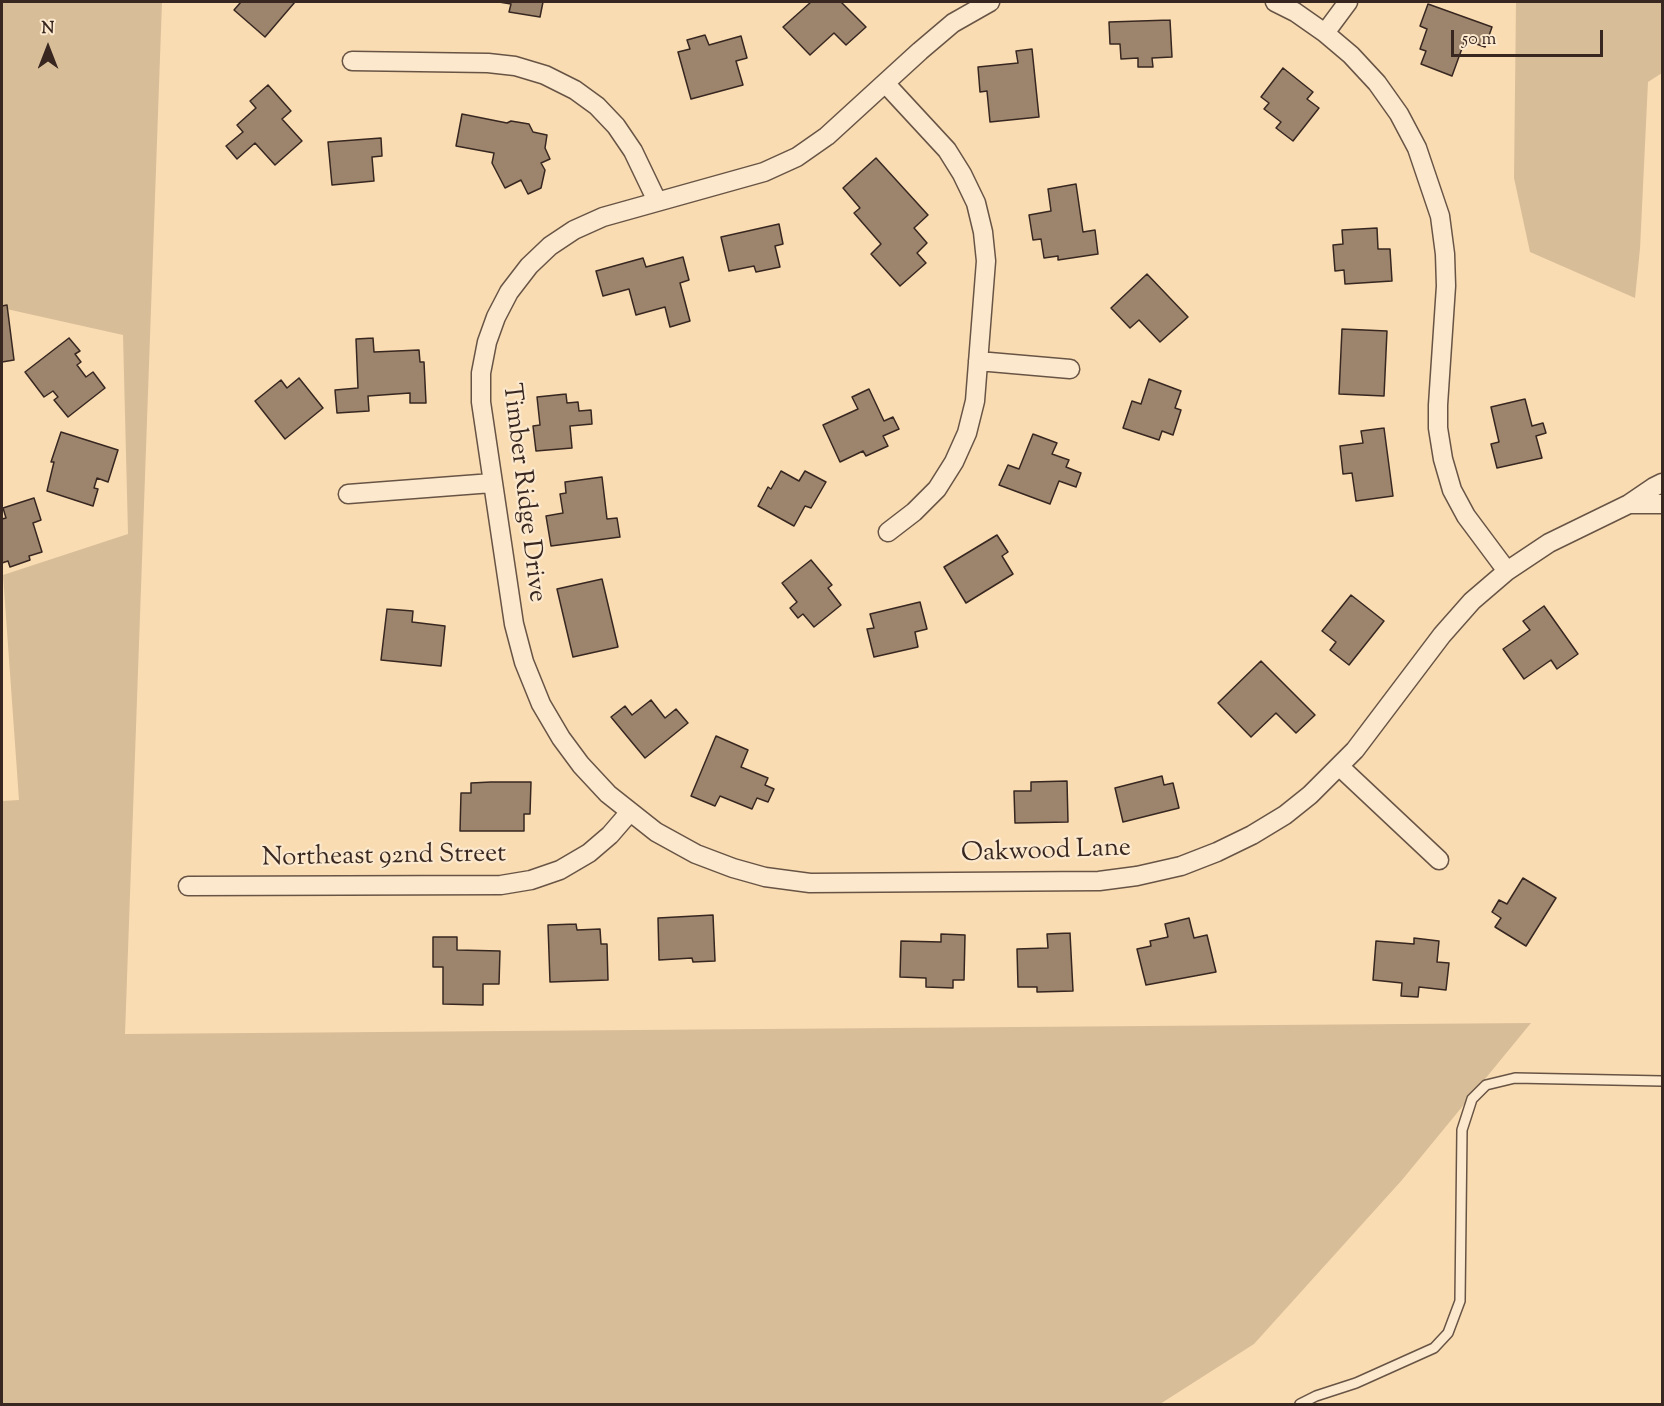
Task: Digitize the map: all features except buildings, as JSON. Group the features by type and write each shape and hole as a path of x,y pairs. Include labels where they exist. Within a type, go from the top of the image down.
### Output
{"street":[{"name":"Timber Ridge Drive","path":"629,813 581,765 561,738 541,704 524,662 514,624 481,402 481,374 487,342 496,317 509,292 529,266 550,246 574,230 603,217 741,180 797,157 827,136 953,23 990,2"},
{"path":"1275,2 1295,12 1351,55 1377,83 1399,114 1418,148 1440,216 1445,254 1446,286 1438,405 1438,428 1443,459 1452,490 1466,516 1507,571"},
{"path":"1325,33 1348,2"},
{"path":"352,61 488,63 515,66 545,75 575,90 597,106 616,126 633,152 657,201"},
{"path":"885,83 947,150 962,174 976,204 983,232 986,261 975,401 967,433 954,462 937,489 914,512 888,532"},
{"path":"978,361 1070,369"},
{"path":"348,494 492,483"},
{"name":"Oakwood Lane","path":"629,813 656,832 696,854 765,877 810,883 1099,881 1137,876 1181,866 1218,852 1252,835 1285,815 1310,795 1355,750 1442,635 1472,601 1507,571 1549,543 1629,504 1662,483"},
{"name":"Oakwood Lane","path":"1629,504 1662,504"},
{"path":"1340,767 1439,860"},
{"name":"Northeast 92nd Street","path":"188,886 501,885 521,882 560,870 589,853 610,835 629,813"}],"lane":[{"path":"1300,1404 1316,1395 1356,1383 1434,1348 1448,1333 1460,1301 1462,1130 1472,1099 1486,1085 1515,1078 1662,1081"}],"shaded area":[{"path":"2,2 162,2 125,1034 1531,1023 1402,1180 1254,1344 1160,1404 2,1404 2,801 19,800 3,575 128,534 123,335 2,308"},
{"path":"1516,2 1662,2 1662,73 1648,82 1640,249 1635,298 1530,252 1514,178"}]}
